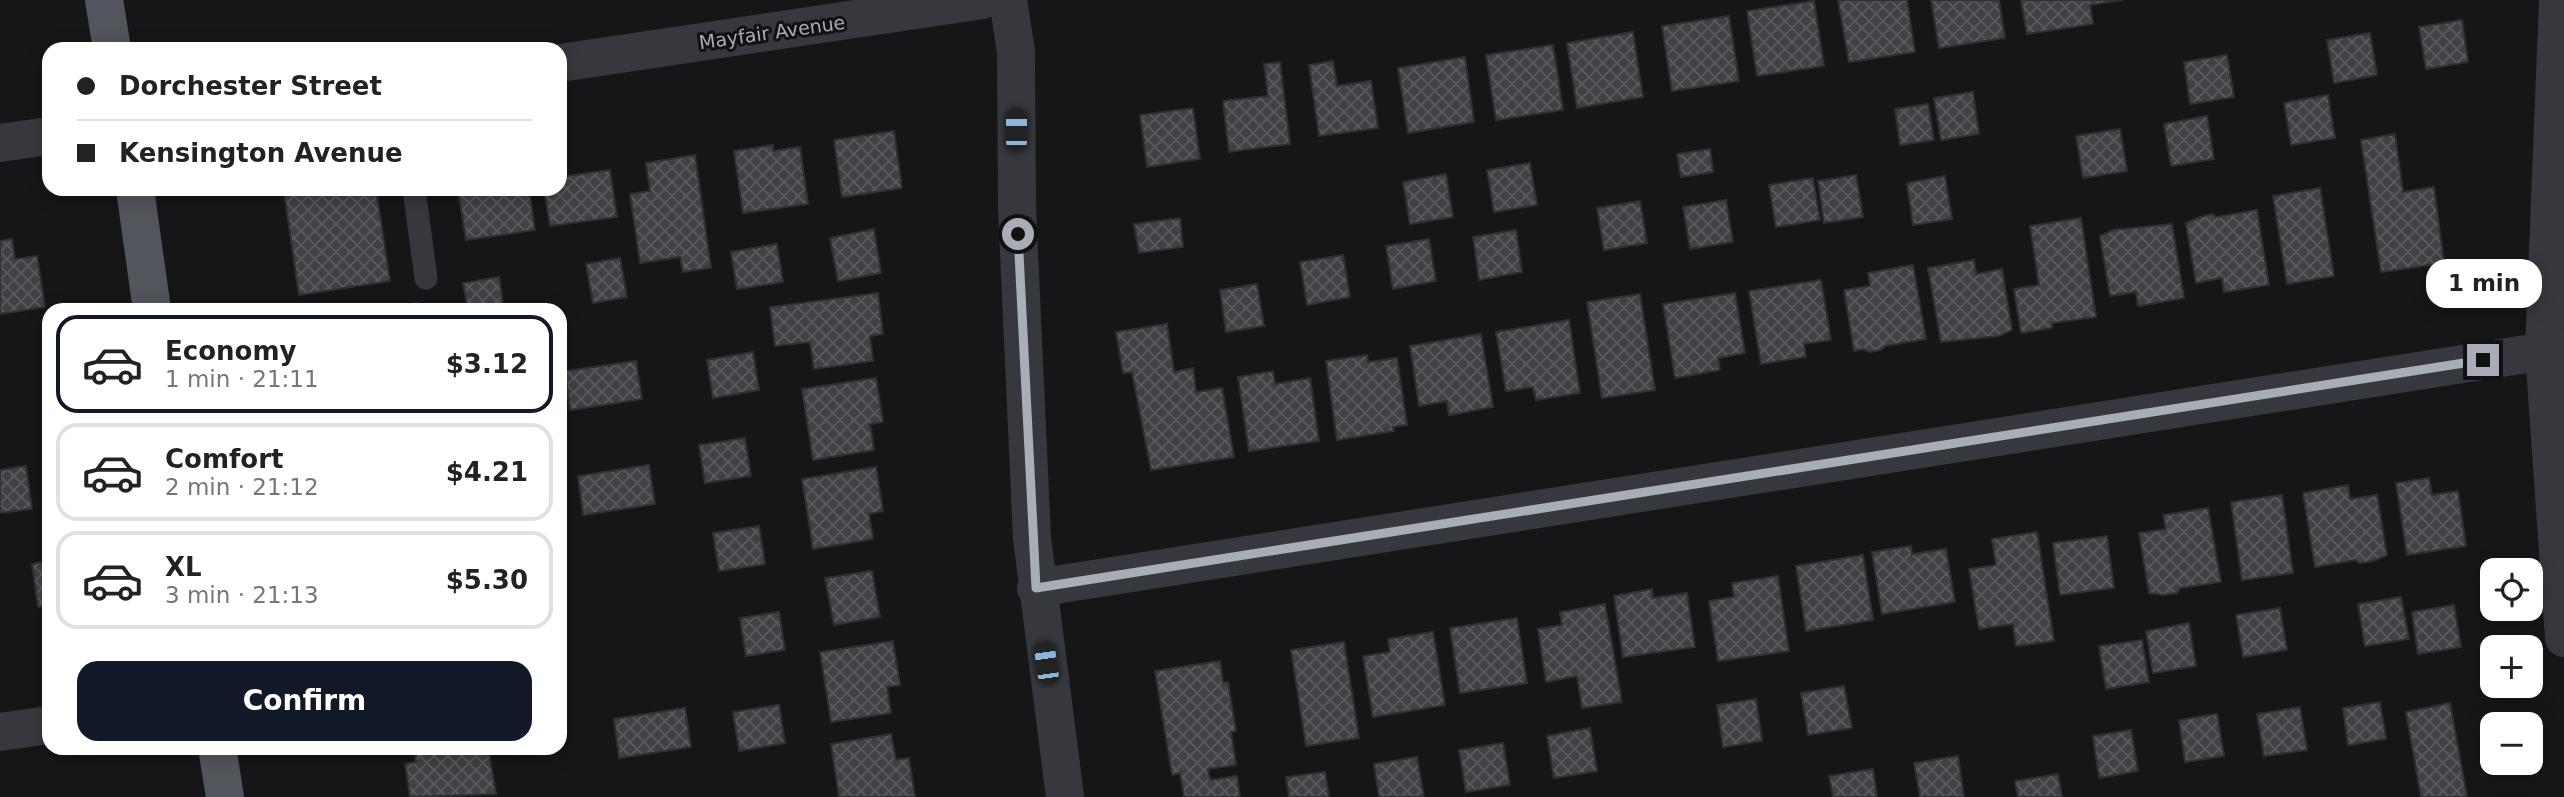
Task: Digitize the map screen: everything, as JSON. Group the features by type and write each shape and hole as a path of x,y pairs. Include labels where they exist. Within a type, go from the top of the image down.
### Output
{"main road":[{"path":"104,0 111,42"},
{"path":"136,196 151,303"},
{"path":"218,755 225,797"}],"street":[{"name":"Mayfair Avenue","path":"567,62 984,0"},
{"path":"1008,0 1016,52 1017,208 1036,588 1065,797"},
{"path":"2558,0 2544,296 2554,349 2564,638"},
{"path":"0,143 42,137"},
{"path":"1036,588 2554,349"},
{"path":"0,732 42,725"}],"lane":[{"path":"415,196 426,278"}],"building":[{"path":"1838,0 1907,0 1915,52 1849,62"},
{"path":"1931,0 1999,0 2005,38 1939,48"},
{"path":"2021,0 2123,0 2090,5 2093,24 2027,34"},
{"path":"1814,1 1824,66 1757,76 1747,11"},
{"path":"1729,16 1739,81 1672,91 1662,26"},
{"path":"2462,20 2468,62 2426,69 2419,27"},
{"path":"1633,32 1643,97 1577,108 1567,43"},
{"path":"2370,33 2377,75 2334,83 2327,40"},
{"path":"1553,45 1563,110 1496,120 1486,55"},
{"path":"2227,55 2234,97 2190,104 2184,62"},
{"path":"1465,57 1474,122 1408,133 1398,68"},
{"path":"1333,61 1337,86 1371,81 1378,128 1319,136 1309,65"},
{"path":"1280,62 1290,144 1229,152 1223,101 1268,96 1264,64"},
{"path":"1973,92 1979,134 1941,140 1934,98"},
{"path":"2328,95 2335,138 2291,145 2284,103"},
{"path":"1928,104 1934,140 1900,145 1895,109"},
{"path":"1193,108 1200,159 1147,167 1140,115"},
{"path":"2207,116 2214,159 2171,166 2164,124"},
{"path":"2120,129 2127,171 2083,178 2076,136"},
{"path":"894,131 902,188 842,197 834,140"},
{"path":"2395,134 2403,192 2434,187 2444,263 2381,272 2361,140"},
{"path":"773,145 773,151 800,147 808,204 743,213 734,151"},
{"path":"1710,149 1713,172 1681,177 1677,154"},
{"path":"695,155 711,268 683,272 680,257 640,263 630,194 650,191 646,163"},
{"path":"1530,163 1537,205 1494,212 1487,170"},
{"path":"610,170 617,217 550,226 545,196 567,196 567,176"},
{"path":"1446,174 1453,217 1410,224 1403,182"},
{"path":"1856,175 1863,217 1824,223 1818,181"},
{"path":"1945,176 1952,219 1913,225 1907,183"},
{"path":"1813,178 1820,220 1776,227 1769,185"},
{"path":"2320,188 2334,276 2287,284 2273,196"},
{"path":"285,196 377,196 390,281 299,295"},
{"path":"459,196 530,196 535,230 466,240"},
{"path":"1726,200 1733,242 1690,249 1683,207"},
{"path":"1640,201 1647,243 1604,250 1597,208"},
{"path":"2257,210 2269,285 2224,292 2222,278 2196,283 2186,223 2212,214 2217,217"},
{"path":"1180,218 1183,247 1139,253 1134,224"},
{"path":"2081,218 2096,317 2052,323 2052,328 2021,333 2014,289 2039,285 2030,226"},
{"path":"2172,224 2184,298 2138,306 2136,292 2110,296 2100,236 2113,230"},
{"path":"874,229 881,273 838,281 830,238"},
{"path":"1516,230 1522,272 1479,280 1473,237"},
{"path":"12,239 15,259 37,256 44,303 42,307 0,314 0,241"},
{"path":"1429,239 1436,281 1393,289 1386,246"},
{"path":"777,244 783,282 737,289 731,252"},
{"path":"1343,255 1350,297 1307,305 1300,262"},
{"path":"620,258 627,297 593,303 586,264"},
{"path":"1974,260 1976,274 2002,269 2012,330 1999,336 1941,342 1928,268"},
{"path":"1913,265 1926,339 1885,346 1881,350 1869,352 1863,349 1854,351 1844,290 1870,286 1868,273"},
{"path":"499,277 503,303 467,303 463,283"},
{"path":"1821,280 1831,340 1804,344 1806,357 1761,364 1749,291"},
{"path":"1257,284 1264,326 1226,332 1220,290"},
{"path":"878,293 883,334 870,336 873,361 814,369 810,342 775,346 770,307"},
{"path":"1735,293 1745,353 1718,358 1720,370 1675,378 1663,304"},
{"path":"1640,294 1655,390 1602,398 1587,302"},
{"path":"1569,320 1580,393 1536,400 1533,387 1506,391 1496,332"},
{"path":"1167,324 1174,372 1193,368 1196,392 1222,388 1234,457 1151,470 1132,372 1123,373 1116,332"},
{"path":"1481,334 1493,407 1449,415 1447,401 1419,406 1410,346"},
{"path":"753,352 759,390 713,398 707,360"},
{"path":"1367,355 1368,362 1397,358 1407,425 1393,427 1394,431 1337,440 1326,361"},
{"path":"636,361 642,399 570,410 567,371"},
{"path":"1273,371 1275,384 1310,378 1319,441 1249,451 1238,377"},
{"path":"876,378 883,422 870,424 874,450 813,460 802,389"},
{"path":"745,438 751,476 705,483 699,445"},
{"path":"649,465 655,504 583,515 578,476"},
{"path":"26,466 32,509 0,513 0,470"},
{"path":"876,467 883,511 869,514 873,539 813,549 802,479"},
{"path":"2429,478 2432,495 2458,491 2466,546 2407,555 2396,483"},
{"path":"2348,485 2350,499 2377,495 2387,555 2373,561 2360,563 2355,560 2315,567 2303,493"},
{"path":"2282,495 2293,573 2242,580 2231,502"},
{"path":"2208,508 2221,582 2180,588 2177,593 2164,595 2149,593 2139,533 2166,529 2163,515"},
{"path":"759,526 765,564 719,571 713,533"},
{"path":"2037,532 2054,641 2016,646 2013,624 1979,629 1969,569 1996,565 1992,539"},
{"path":"2107,536 2114,588 2060,595 2053,543"},
{"path":"1911,546 1912,554 1946,549 1955,602 1882,614 1872,552"},
{"path":"1863,555 1873,620 1806,631 1796,566"},
{"path":"42,562 42,606 38,607 32,564"},
{"path":"872,571 880,617 834,625 825,578"},
{"path":"1778,576 1789,651 1718,661 1709,601 1734,597 1732,583"},
{"path":"1652,589 1653,598 1687,593 1695,647 1623,657 1614,596"},
{"path":"2401,597 2409,639 2365,646 2358,604"},
{"path":"1605,604 1622,702 1582,708 1577,676 1546,682 1538,629 1562,625 1560,612"},
{"path":"2454,605 2461,647 2418,654 2412,612"},
{"path":"2280,608 2287,650 2243,657 2236,615"},
{"path":"779,612 785,650 746,656 740,618"},
{"path":"1517,618 1527,683 1460,693 1450,628"},
{"path":"2189,623 2196,666 2153,673 2146,631"},
{"path":"1433,632 1445,705 1373,717 1363,656 1390,652 1388,639"},
{"path":"2142,640 2149,682 2106,689 2099,646"},
{"path":"893,641 900,685 887,687 891,713 831,722 820,652"},
{"path":"1344,642 1359,738 1306,746 1291,650"},
{"path":"1220,661 1223,683 1228,682 1236,731 1231,732 1236,765 1208,769 1210,780 1237,776 1240,797 1184,797 1180,773 1172,775 1155,671"},
{"path":"1844,686 1852,728 1808,735 1801,693"},
{"path":"1756,699 1762,741 1723,747 1717,705"},
{"path":"2380,702 2386,739 2348,745 2343,708"},
{"path":"2450,703 2467,797 2421,797 2406,712"},
{"path":"779,705 785,743 739,751 733,712"},
{"path":"2300,707 2307,750 2264,756 2257,714"},
{"path":"685,708 691,747 619,758 614,719"},
{"path":"2217,714 2224,756 2185,762 2179,720"},
{"path":"1590,728 1597,771 1554,778 1547,736"},
{"path":"2131,730 2138,771 2099,778 2093,736"},
{"path":"891,734 896,760 909,758 915,797 839,797 831,744"},
{"path":"1503,743 1510,785 1466,792 1459,750"},
{"path":"415,755 489,755 496,794 410,797 405,764 416,762"},
{"path":"1958,756 1964,797 1920,797 1914,763"},
{"path":"1417,757 1424,797 1379,797 1374,764"},
{"path":"1873,769 1877,797 1833,797 1829,776"},
{"path":"1325,772 1329,797 1289,797 1286,777"},
{"path":"2058,774 2062,797 2018,797 2015,781"}],"route":[{"path":"1018,234 1036,588 2483,360"}]}
